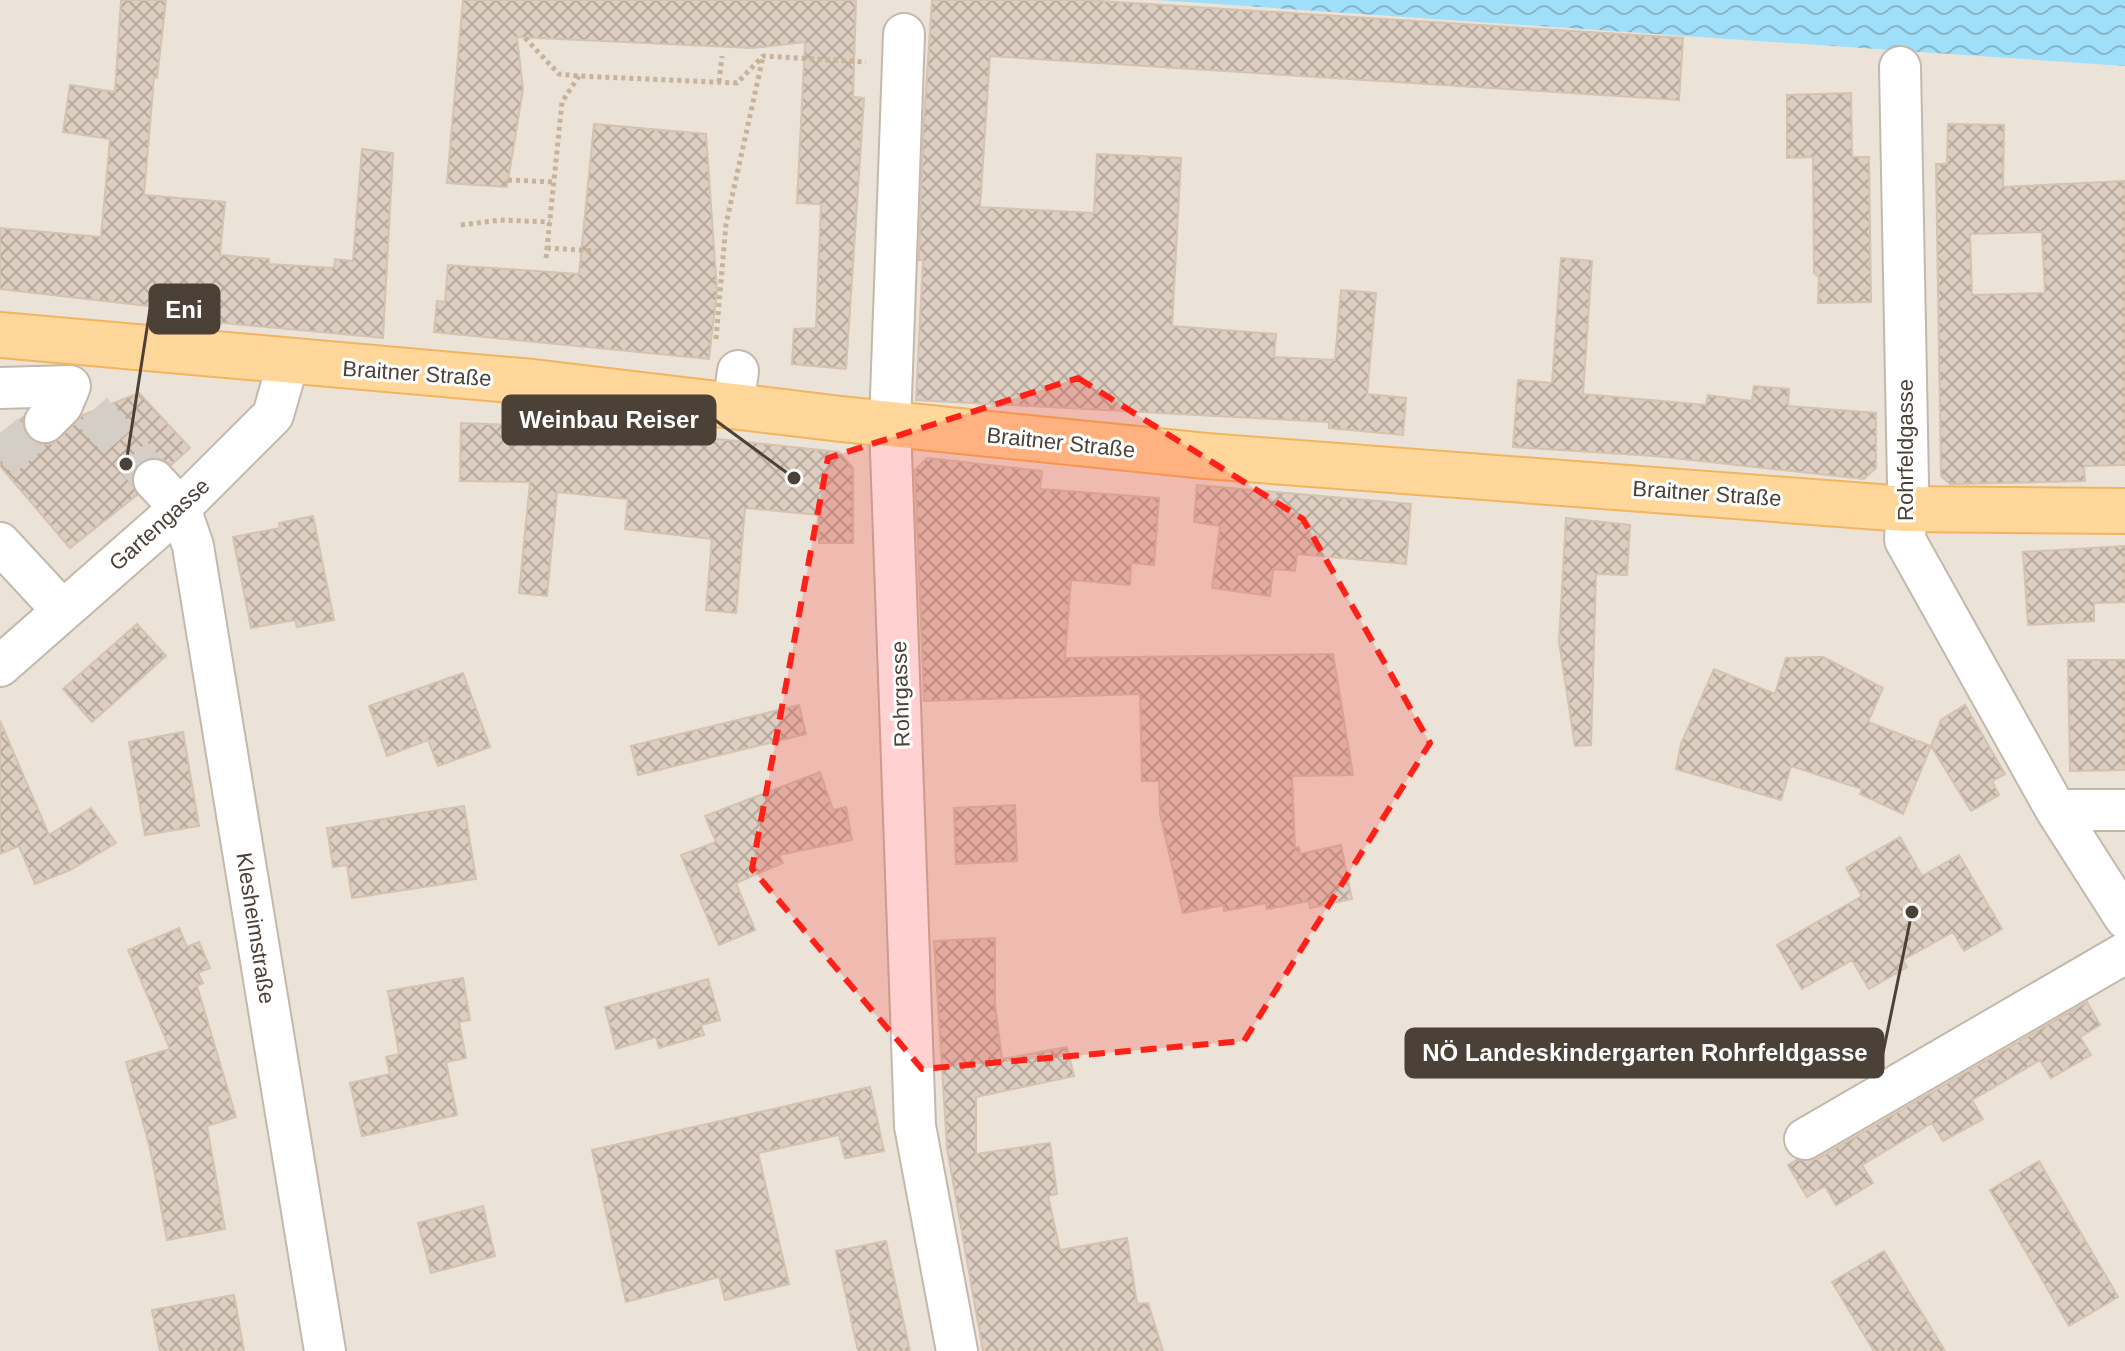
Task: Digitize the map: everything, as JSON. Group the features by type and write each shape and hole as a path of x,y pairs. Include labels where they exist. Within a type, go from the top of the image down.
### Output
{"main road":[{"name":"Braitner Straße","path":"0,335 288,363 533,382 729,374 890,424 1206,456 1905,509 2125,511"}],"street":[{"name":"Rohrgasse","path":"903,49 890,424 915,1126 957,1351"},
{"name":"Rohrfeldgasse","path":"1900,67 1908,483 1905,540 2056,810 2125,918"},
{"path":"75,342 81,398"},
{"name":"Gartengasse","path":"0,666 62,610 167,494 273,415 288,363"},
{"path":"0,388 81,398"},
{"path":"45,422 62,405 81,398"},
{"name":"Klesheimstraße","path":"167,494 193,546 325,1351"},
{"path":"0,543 62,610"},
{"path":"2056,810 2125,810"},
{"path":"1805,1139 2125,953"}],"path":[{"path":"525,38 559,74 737,83 763,56 903,49"},
{"path":"719,82 722,56"},
{"path":"729,374 726,224 763,56"},
{"path":"546,258 562,102 579,76"},
{"path":"508,180 554,182"},
{"path":"461,225 500,220 550,222"},
{"path":"547,248 596,251"}],"highlighted area":[{"path":"1078,378 1303,519 1430,743 1244,1041 922,1069 752,869 828,458"}],"shaded area":[{"path":"0,0 2125,0 2125,1351 0,1351"}],"water":[{"path":"1157,0 2125,0 2125,66"}],"building":[{"path":"121,0 166,0 157,78 154,77 144,195 225,202 220,255 269,259 269,264 334,268 335,259 353,261 362,149 393,153 383,338 182,319 183,310 0,289 0,228 101,237 110,139 63,132 70,85 115,92"},
{"path":"463,0 856,0 853,97 864,98 846,369 792,364 794,329 816,328 821,204 797,203 805,42 753,48 517,37 523,89 507,187 447,183"},
{"path":"932,0 1085,0 1683,38 1679,100 990,56 980,207 1094,213 1097,154 1181,158 1172,326 1276,334 1274,357 1335,360 1341,290 1376,293 1367,394 1406,398 1403,435 1329,428 1329,422 916,400 923,260 919,260 923,135"},
{"path":"1851,93 1852,157 1869,157 1871,302 1818,303 1819,277 1814,273 1813,157 1787,158 1787,95"},
{"path":"594,124 706,134 717,291 709,359 434,332 437,301 445,302 448,265 579,274"},
{"path":"1948,124 2004,125 2003,187 2125,181 2125,465 2084,466 2085,481 1950,484 1941,476 1936,164 1947,164","holes":["2042,232 2045,293 1972,295 1970,234"]},
{"path":"1561,258 1592,261 1583,394 1706,405 1708,395 1752,401 1754,386 1789,389 1788,406 1876,413 1876,468 1864,479 1655,456 1513,447 1518,380 1552,383"},
{"path":"139,393 190,448 171,465 160,458 139,463 132,474 137,495 70,548 0,466 0,436 23,417 23,429 29,439 40,444 52,444 83,415"},
{"path":"461,423 634,430 839,452 853,468 853,543 819,543 819,515 745,508 736,613 706,610 712,539 625,529 628,499 557,492 547,596 519,593 530,482 460,481"},
{"path":"927,458 1042,471 1040,489 1159,498 1154,565 1131,563 1130,585 1071,580 1065,658 1333,654 1353,775 1292,776 1295,848 1299,847 1300,854 1341,845 1352,899 1310,908 1309,901 1267,909 1266,903 1224,911 1224,905 1183,913 1160,814 1159,781 1142,781 1140,694 924,701 915,470"},
{"path":"1197,485 1411,504 1406,564 1297,554 1295,571 1273,569 1270,596 1212,588 1220,526 1194,522"},
{"path":"313,516 334,620 297,627 295,620 251,628 233,537 280,528 279,523"},
{"path":"1566,518 1630,525 1627,575 1596,574 1591,745 1575,746 1559,642"},
{"path":"2125,546 2125,602 2094,603 2094,621 2028,625 2023,552"},
{"path":"137,624 166,656 92,722 63,689"},
{"path":"1823,657 1883,688 1868,722 1931,746 1903,814 1860,794 1862,789 1791,766 1781,800 1676,769 1681,744 1714,669 1775,694 1786,658"},
{"path":"2068,660 2125,660 2125,770 2070,771"},
{"path":"463,673 490,747 438,766 428,740 387,756 369,706"},
{"path":"799,705 806,734 638,775 631,746"},
{"path":"1965,705 2005,774 1992,781 1999,795 1971,811 1931,746 1941,720"},
{"path":"0,721 49,835 91,808 116,843 70,870 35,884 19,846 0,854"},
{"path":"183,732 199,826 145,835 129,742"},
{"path":"820,772 833,810 846,807 852,840 779,855 783,863 736,883 755,930 719,945 681,855 716,842 705,816"},
{"path":"1015,805 1017,861 956,864 954,808"},
{"path":"464,806 476,879 352,898 347,865 333,867 327,828"},
{"path":"1900,837 1922,876 1959,855 2002,929 1964,951 1953,932 1903,960 1907,967 1869,989 1852,960 1802,989 1777,945 1862,896 1846,868"},
{"path":"179,928 187,947 199,942 210,968 198,973 203,983 197,986 236,1117 207,1126 225,1229 167,1240 150,1148 126,1062 170,1049 128,950"},
{"path":"995,938 995,1005 1002,1059 1067,1047 1074,1076 976,1097 976,1154 1050,1143 1057,1194 1048,1196 1060,1250 1127,1238 1137,1304 1148,1303 1163,1351 983,1351 947,1148 934,941"},
{"path":"463,978 470,1020 459,1022 466,1058 446,1062 457,1115 362,1136 350,1083 390,1074 386,1057 399,1054 388,991"},
{"path":"708,979 720,1020 701,1025 704,1035 659,1048 656,1037 616,1049 605,1007"},
{"path":"2087,1002 2100,1025 2080,1037 2091,1055 2051,1078 2040,1060 1972,1100 1983,1119 1943,1141 1932,1123 1862,1165 1873,1183 1836,1205 1825,1186 1807,1197 1788,1165 1797,1160 1817,1159"},
{"path":"870,1087 884,1151 845,1158 839,1135 758,1153 789,1284 725,1300 719,1277 626,1302 592,1150"},
{"path":"2039,1161 2118,1297 2069,1326 1990,1190"},
{"path":"483,1206 495,1256 431,1273 418,1223"},
{"path":"886,1241 910,1351 858,1351 836,1251"},
{"path":"1884,1251 1945,1351 1874,1351 1832,1282"},
{"path":"234,1295 244,1351 160,1351 152,1310"}],"tunnel":[{"path":"92,411 154,480"},
{"path":"0,459 45,422"}],"place":[{"name":"Eni","path":"126,464"},
{"name":"Weinbau Reiser","path":"794,478"},
{"name":"NÖ Landeskindergarten Rohrfeldgasse","path":"1912,912"}]}
